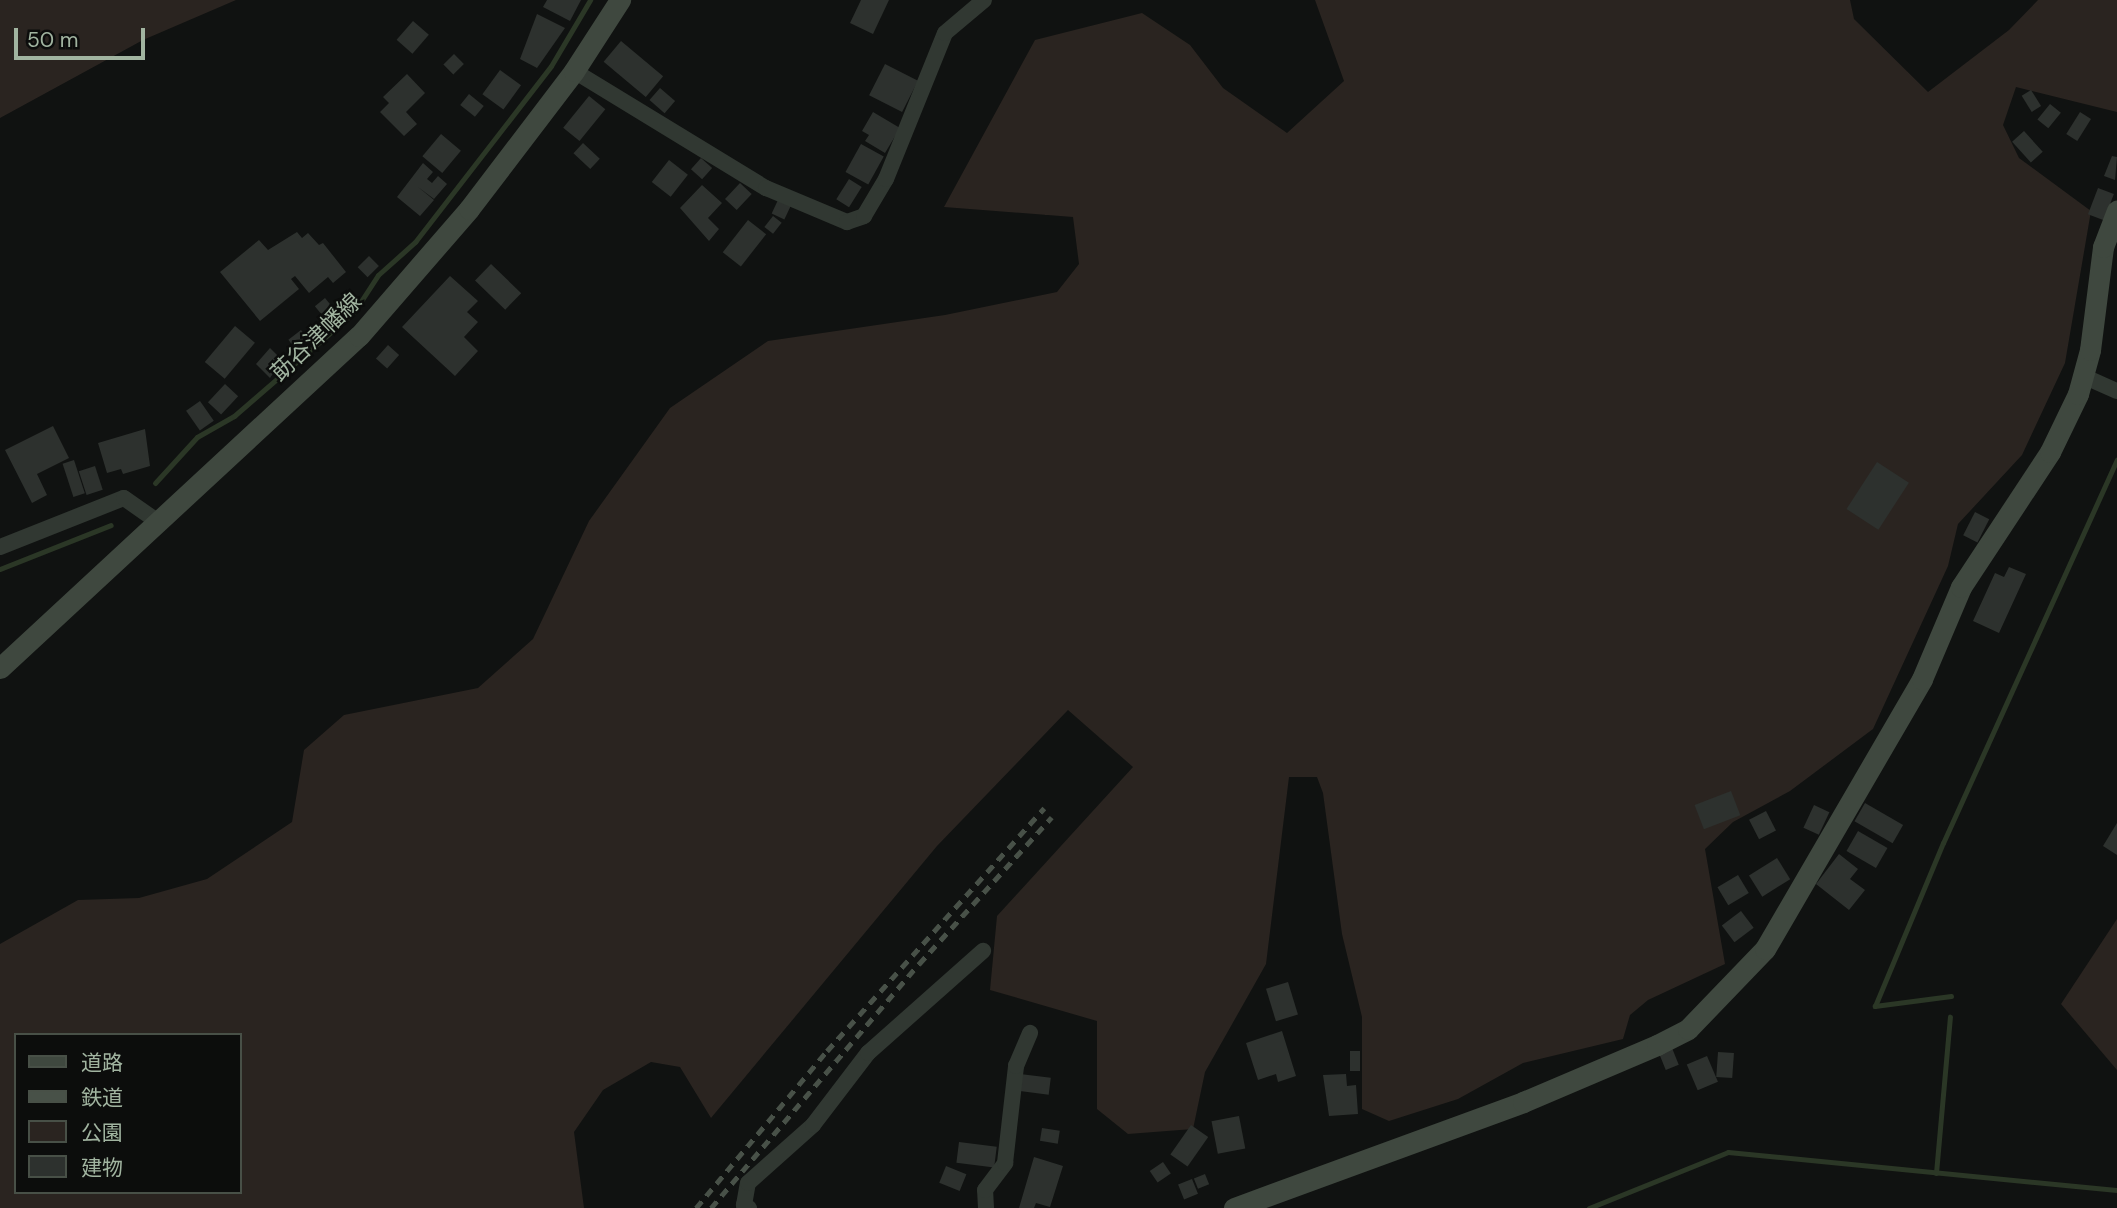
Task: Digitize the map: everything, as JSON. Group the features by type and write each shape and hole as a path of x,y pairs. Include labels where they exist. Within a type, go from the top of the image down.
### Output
{"street":[{"name":"莇谷津幡線","path":"0,667 156,520 359,336 469,209 573,71 620,0"},
{"path":"573,71 766,188 847,222 864,216 886,179 945,33 985,0"},
{"path":"1234,1208 1523,1102 1688,1029 1765,950 1922,680 1961,587 2050,452 2083,376 2103,247 2117,211"},
{"path":"2083,376 2117,391"},
{"path":"0,547 124,498 156,520"},
{"path":"748,1208 744,1205 748,1183 813,1125 868,1054 983,951"},
{"path":"986,1208 985,1190 1005,1163 1016,1066 1030,1033"}],"green space":[{"path":"0,0 236,0 143,40 0,118"},
{"path":"1315,0 1850,0 1854,19 1928,92 2009,30 2038,0 2117,0 2117,112 2016,87 2003,125 2019,158 2091,211 2065,363 2022,455 1958,524 1948,566 1873,729 1790,791 1733,822 1705,849 1725,964 1648,1000 1630,1015 1623,1039 1523,1063 1458,1099 1389,1121 1362,1109 1362,1017 1342,934 1323,793 1317,777 1289,777 1266,964 1205,1072 1193,1129 1128,1134 1097,1109 1097,1021 990,990 997,916 1133,767 1068,710 937,846 711,1118 680,1067 651,1062 603,1090 574,1132 584,1208 0,1208 0,944 78,900 139,898 207,879 292,822 304,750 344,715 478,688 533,639 589,521 670,408 768,341 945,315 1057,292 1079,264 1073,217 944,207 1035,40 1142,13 1190,45 1223,88 1287,133 1344,81"},
{"path":"2117,919 2117,1070 2061,1004"}],"building":[{"path":"547,0 581,0 570,21 543,7"},
{"path":"861,0 889,0 873,34 850,23"},
{"path":"537,14 565,28 537,68 520,59"},
{"path":"413,21 429,35 412,54 397,40"},
{"path":"621,41 663,76 646,97 604,62"},
{"path":"454,54 464,64 453,75 443,65"},
{"path":"885,64 918,81 902,112 869,95"},
{"path":"500,70 521,85 503,110 482,94"},
{"path":"407,74 425,93 406,112 417,124 404,136 380,112 389,103 383,97"},
{"path":"660,88 675,101 665,113 650,100"},
{"path":"2031,90 2041,106 2032,112 2022,96"},
{"path":"469,94 484,106 475,117 460,105"},
{"path":"589,96 605,109 580,141 563,128"},
{"path":"2050,104 2061,113 2048,128 2037,120"},
{"path":"873,112 900,128 885,153 865,141 869,135 862,131"},
{"path":"2080,112 2091,119 2077,141 2066,134"},
{"path":"2024,131 2043,152 2031,163 2012,142"},
{"path":"441,134 461,151 442,173 422,156"},
{"path":"583,143 600,159 590,169 573,153"},
{"path":"861,144 884,157 868,185 845,172"},
{"path":"2112,156 2117,157 2115,180 2104,176"},
{"path":"701,158 712,168 702,179 691,169"},
{"path":"669,160 688,175 671,197 652,182"},
{"path":"423,163 433,172 427,179 432,183 438,176 447,184 434,199 418,187 434,200 420,216 397,197"},
{"path":"849,179 862,187 849,207 836,199"},
{"path":"740,183 752,194 737,210 725,199"},
{"path":"702,185 722,203 708,218 719,229 709,241 680,208"},
{"path":"2098,188 2114,194 2104,220 2088,214"},
{"path":"778,200 791,206 784,220 772,214"},
{"path":"773,216 782,223 773,234 764,227"},
{"path":"748,220 766,234 741,266 723,252"},
{"path":"297,232 302,238 308,233 319,245 323,243 346,272 333,283 328,277 309,293 295,276 291,279 299,289 260,321 220,272 259,240 268,250"},
{"path":"369,256 379,266 368,277 358,267"},
{"path":"491,264 521,293 505,310 475,281"},
{"path":"450,276 478,301 467,312 478,322 464,337 478,351 455,376 402,327"},
{"path":"325,298 333,308 323,316 315,306"},
{"path":"235,326 255,343 225,379 205,362"},
{"path":"301,330 308,339 295,349 288,340"},
{"path":"388,345 399,355 387,368 376,358"},
{"path":"270,348 282,360 270,378 256,364"},
{"path":"225,384 238,396 221,415 208,402"},
{"path":"200,401 214,421 200,430 186,411"},
{"path":"53,426 69,458 37,474 47,495 32,503 5,450"},
{"path":"145,429 150,466 123,474 121,469 107,473 98,443"},
{"path":"74,460 85,493 73,497 63,464"},
{"path":"1877,462 1909,483 1878,530 1847,509"},
{"path":"95,466 103,490 87,495 79,471"},
{"path":"1975,512 1989,519 1977,542 1963,535"},
{"path":"2009,567 2026,574 1999,633 1973,621 1995,573 2004,577"},
{"path":"1731,791 1740,815 1704,829 1695,805"},
{"path":"1865,803 1903,825 1893,843 1854,821"},
{"path":"1814,805 1829,812 1819,835 1803,828"},
{"path":"1766,811 1776,831 1759,839 1749,820"},
{"path":"2117,823 2117,855 2103,846"},
{"path":"1858,831 1887,848 1876,868 1846,851"},
{"path":"1839,854 1858,869 1850,879 1865,890 1849,910 1816,884"},
{"path":"1777,858 1790,879 1762,897 1749,875"},
{"path":"1738,875 1749,893 1728,905 1717,887"},
{"path":"1741,911 1754,928 1734,942 1722,925"},
{"path":"1288,982 1298,1015 1276,1021 1266,989"},
{"path":"1282,1031 1296,1076 1278,1082 1276,1074 1258,1080 1246,1043"},
{"path":"1672,1048 1679,1065 1666,1070 1659,1053"},
{"path":"1350,1051 1360,1051 1360,1071 1350,1071"},
{"path":"1718,1052 1734,1053 1732,1078 1716,1077"},
{"path":"1707,1056 1718,1082 1698,1090 1687,1065"},
{"path":"1020,1074 1051,1078 1049,1095 1018,1091"},
{"path":"1346,1074 1347,1086 1356,1085 1358,1114 1329,1116 1323,1075"},
{"path":"1239,1116 1245,1148 1218,1154 1212,1121"},
{"path":"1191,1125 1208,1137 1188,1167 1170,1154"},
{"path":"1042,1128 1060,1131 1058,1144 1040,1141"},
{"path":"959,1142 997,1147 994,1167 956,1163"},
{"path":"1034,1157 1063,1166 1050,1207 1036,1203 1034,1208 1019,1208"},
{"path":"1163,1162 1171,1174 1158,1183 1150,1171"},
{"path":"946,1166 966,1174 960,1191 939,1183"},
{"path":"1205,1174 1209,1184 1198,1189 1194,1178"},
{"path":"1192,1179 1198,1194 1184,1199 1178,1185"}],"waterway":[{"path":"155,483 197,437 234,416 354,312 378,275 415,242 551,66 590,0"},
{"path":"1951,996 1875,1006 1943,843 2117,460"},
{"path":"0,569 111,525"},
{"path":"1936,1173 1950,1017"},
{"path":"1589,1208 1728,1152 2117,1190"}],"railway":[{"path":"696,1208 827,1051 1044,808"},
{"path":"711,1208 919,964 1052,817"}]}
